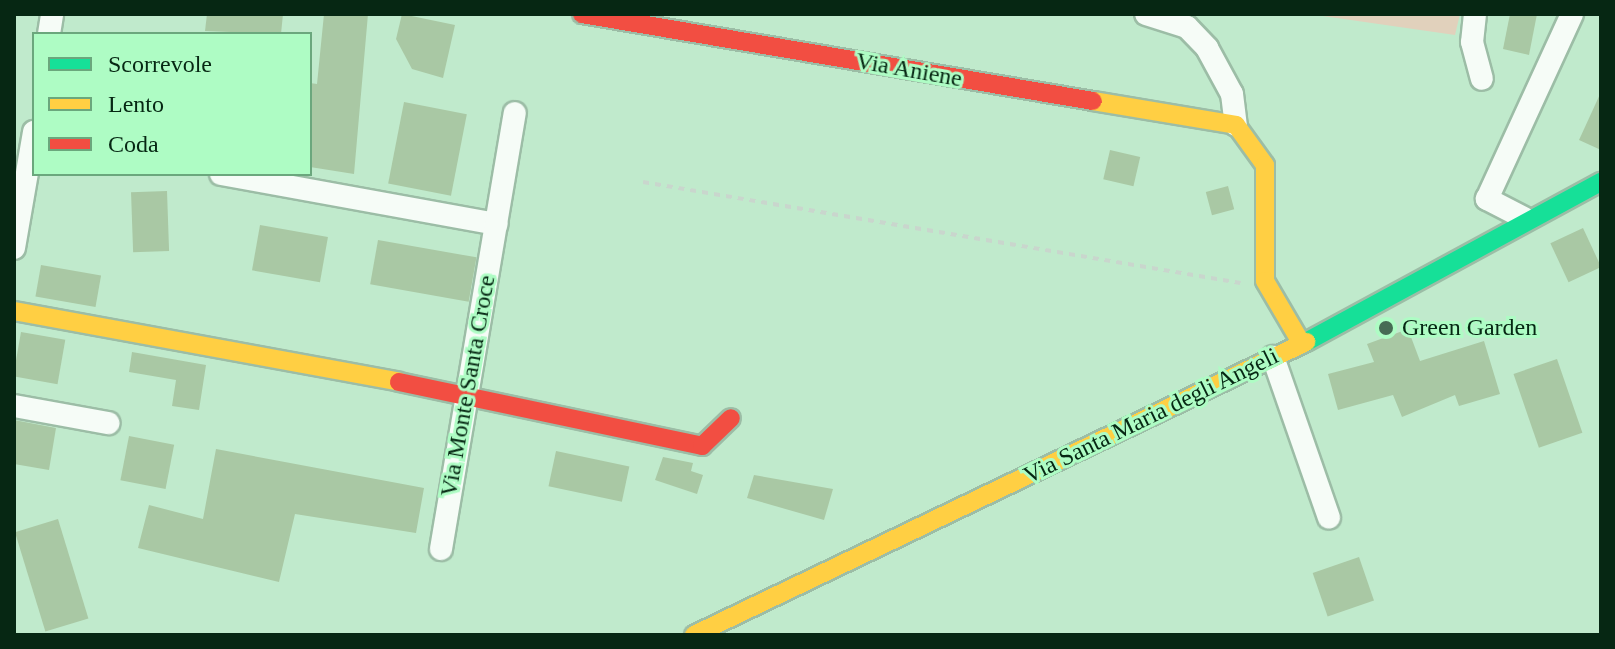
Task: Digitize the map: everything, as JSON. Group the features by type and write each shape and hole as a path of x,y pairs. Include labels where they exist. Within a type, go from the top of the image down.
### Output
{"street":[{"name":"Via Aniene","path":"582,14 1236,125"},
{"path":"1146,14 1187,27 1207,48 1232,94 1236,125 1265,165 1265,281 1302,344"},
{"path":"1475,14 1472,42 1482,79"},
{"path":"1524,218 1487,199 1572,14"},
{"name":"Via Monte Santa Croce","path":"441,549 515,113"},
{"path":"14,248 20,179 32,143"},
{"path":"232,176 496,224"},
{"name":"Via Santa Maria degli Angeli","path":"694,635 1302,344 1524,218 1601,182"},
{"path":"14,311 467,394 702,446 731,418"},
{"path":"1273,357 1329,518"},
{"path":"14,406 108,423"}],"path":[{"path":"643,182 1221,276 1273,295"}],"shaded area":[{"path":"1309,14 1460,14 1455,35"}],"building":[{"path":"207,14 283,14 281,32 205,31"},
{"path":"324,14 368,14 354,174 312,167 312,83 317,84"},
{"path":"402,14 455,25 443,78 412,69 396,39"},
{"path":"1510,14 1537,14 1529,55 1503,49"},
{"path":"1601,92 1601,150 1579,140"},
{"path":"404,102 467,114 451,196 388,183"},
{"path":"1110,150 1140,157 1133,186 1103,179"},
{"path":"1228,186 1234,209 1212,215 1206,192"},
{"path":"167,191 169,251 133,252 131,192"},
{"path":"260,225 328,237 320,282 252,270"},
{"path":"1583,228 1601,267 1569,282 1550,243"},
{"path":"378,240 476,257 469,302 370,284"},
{"path":"41,265 101,276 96,307 35,297"},
{"path":"1408,329 1420,361 1484,341 1500,394 1459,406 1455,395 1402,417 1393,395 1338,410 1328,374 1374,362 1367,344"},
{"path":"21,332 65,340 58,384 14,376"},
{"path":"132,352 206,365 199,410 172,406 176,380 129,372"},
{"path":"1557,359 1582,433 1539,448 1514,374"},
{"path":"14,420 56,428 49,470 14,464"},
{"path":"129,436 174,445 166,489 120,480"},
{"path":"216,449 424,488 416,533 295,514 279,582 138,548 149,505 203,519"},
{"path":"556,451 629,467 622,502 549,486"},
{"path":"663,457 693,463 691,471 703,475 697,494 655,480"},
{"path":"754,475 833,489 824,520 747,498"},
{"path":"58,519 88,618 45,632 15,532"},
{"path":"1359,557 1374,600 1328,616 1313,573"}],"traffic: fast":[{"path":"1306,342 1601,182"}],"traffic: slow":[{"path":"1093,101 1236,125 1265,165 1265,281 1302,344"},
{"path":"14,311 399,382"},
{"path":"694,635 1306,342"}],"traffic: jam":[{"path":"582,14 1093,101"},
{"path":"399,382 702,446 731,418"}],"place":[{"name":"Green Garden","path":"1386,328"}]}
